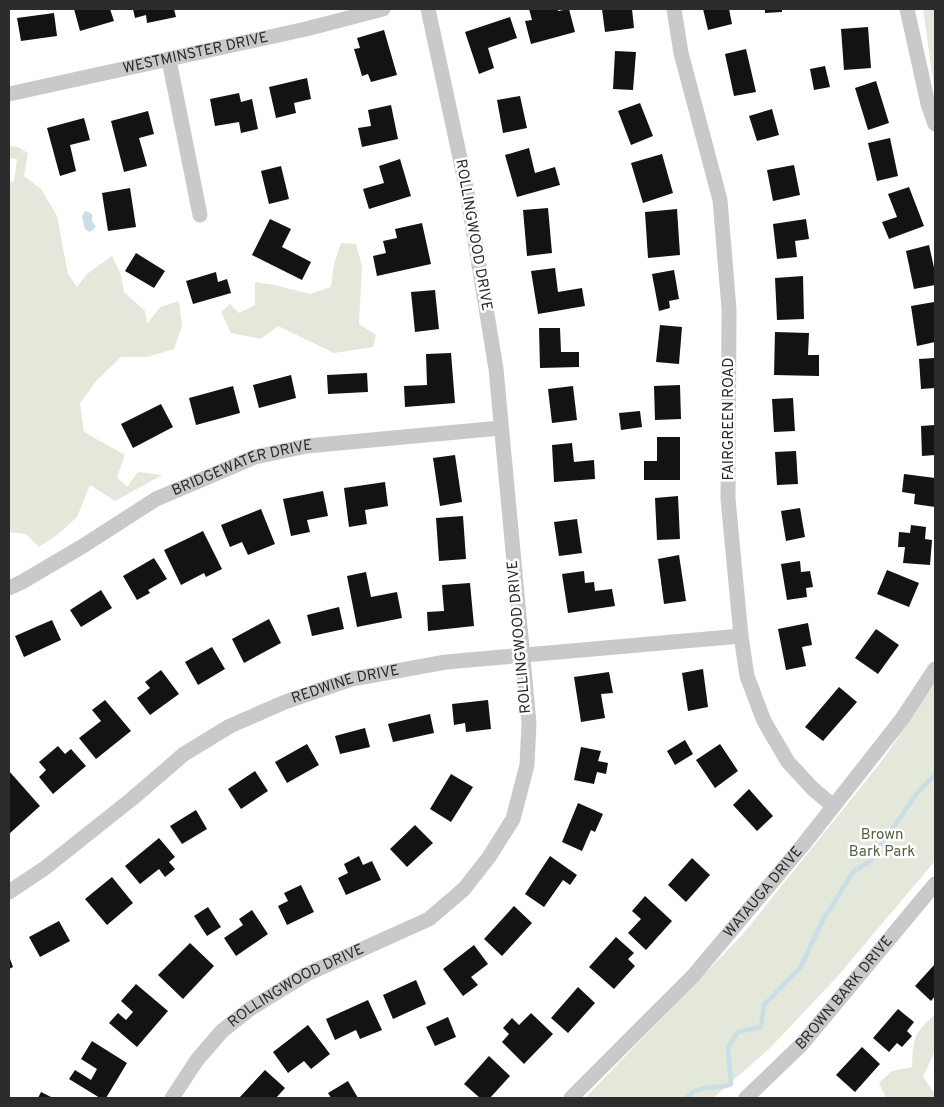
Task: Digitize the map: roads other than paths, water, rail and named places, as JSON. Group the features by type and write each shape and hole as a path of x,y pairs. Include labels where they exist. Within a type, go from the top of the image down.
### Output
{"street":[{"name":"WESTMINSTER DRIVE","path":"9,94 306,29 383,9"},
{"name":"ROLLINGWOOD DRIVE","path":"172,1098 197,1060 222,1031 250,1009 305,975 429,919 464,889 489,857 513,819 527,765 529,723 496,369 466,186 428,9"},
{"name":"FAIRGREEN ROAD","path":"674,9 681,53 720,200 729,309 728,500 741,636 748,676 764,721 788,762 813,790 833,806"},
{"path":"907,9 928,104 935,124"},
{"path":"169,60 200,215"},
{"name":"BRIDGEWATER DRIVE","path":"9,588 83,546 156,499 255,457 307,446 500,428"},
{"name":"REDWINE DRIVE","path":"9,892 45,868 133,798 184,754 230,726 285,702 352,678 446,662 741,636"},
{"name":"WATAUGA DRIVE","path":"571,1098 693,976 802,845 902,720 935,669"},
{"name":"BROWN BARK DRIVE","path":"746,1098 802,1044 932,893"}],"water":[{"path":"86,211 92,214 92,221 96,227 90,232 85,229 82,217"}],"waterway":[{"path":"687,1098 696,1090 731,1084 728,1047 738,1032 761,1027 764,1005 800,968 823,920 853,872 870,861 918,792 935,775"}],"park label":[{"name":"Brown Bark Park","path":"882,844"}]}
